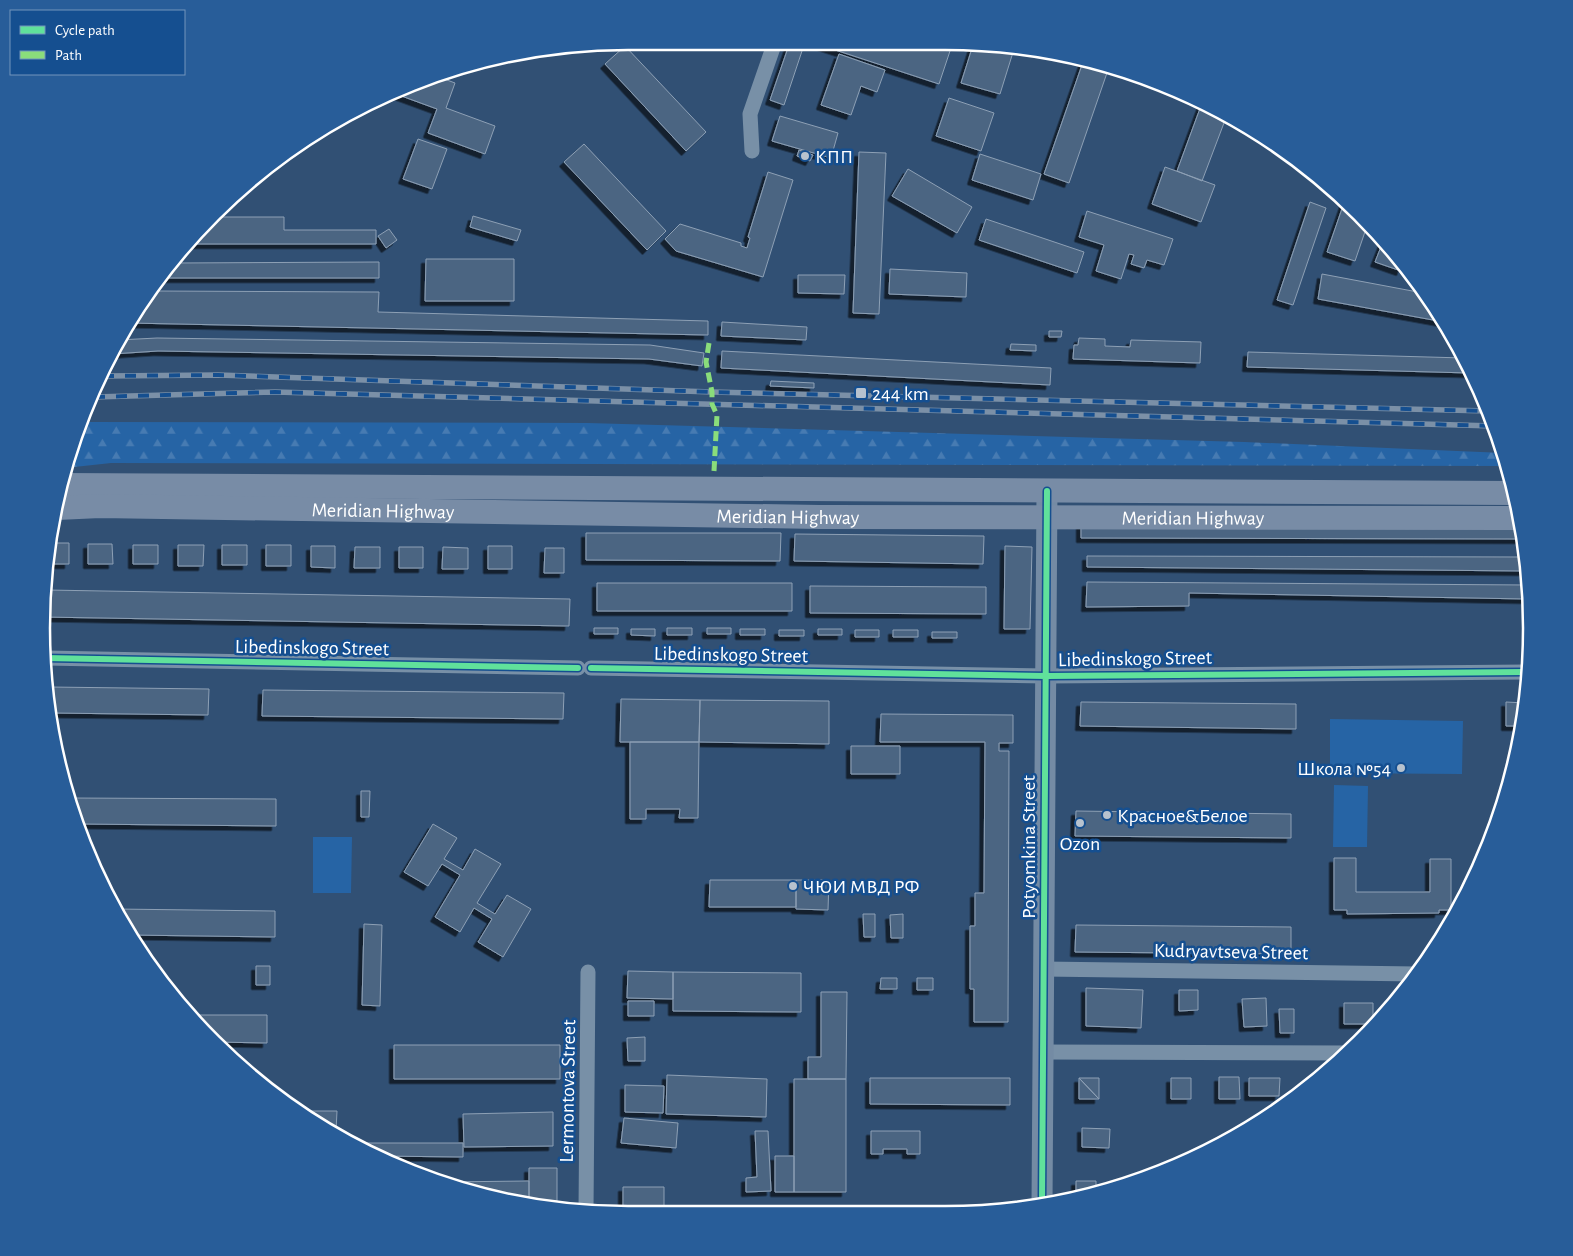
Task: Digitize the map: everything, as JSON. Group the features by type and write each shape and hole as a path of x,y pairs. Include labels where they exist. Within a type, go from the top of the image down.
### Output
{"main road":[{"name":"Meridian Highway","path":"68,485 1507,493"},
{"name":"Meridian Highway","path":"63,508 100,506 820,517 1512,518"}],"street":[{"path":"752,151 750,114 772,50"},
{"name":"Potyomkina Street","path":"1042,1198 1047,491"},
{"name":"Libedinskogo Street","path":"51,658 1046,676 1521,672"},
{"name":"Kudryavtseva Street","path":"1044,969 1408,974"},
{"name":"Lermontova Street","path":"586,1205 588,972"},
{"path":"1043,1052 1338,1052"}],"green space":[{"path":"88,422 587,423 1244,442 1495,453 1499,466 111,463 73,467"},
{"path":"1330,719 1463,721 1462,774 1330,773"},
{"path":"1334,785 1368,786 1367,847 1333,847"},
{"path":"313,837 352,837 351,893 313,893"}],"building":[{"path":"620,50 629,50 706,132 686,151 605,64"},
{"path":"787,50 802,50 784,105 770,100"},
{"path":"835,50 950,50 939,84"},
{"path":"971,51 1012,54 1000,94 961,83"},
{"path":"839,54 885,70 877,92 861,86 851,115 821,105"},
{"path":"1081,67 1107,74 1069,183 1044,174"},
{"path":"446,80 455,83 446,108 495,126 485,154 428,133 437,109 402,96"},
{"path":"949,98 994,113 981,151 936,136"},
{"path":"1200,109 1224,122 1202,181 1177,171"},
{"path":"780,116 838,133 831,158 772,141"},
{"path":"418,139 447,149 432,189 403,179"},
{"path":"584,144 666,231 647,250 564,162"},
{"name":"КПП","path":"799,150 813,155 810,161 797,156"},
{"path":"859,152 886,153 879,314 853,313"},
{"path":"980,154 1041,174 1033,200 972,180"},
{"path":"1165,167 1215,185 1201,222 1152,204"},
{"path":"908,169 972,207 957,233 892,196"},
{"path":"768,172 793,180 763,277 676,251 665,239 680,224 741,243 741,246 747,248 750,238 748,237"},
{"path":"1310,202 1326,208 1293,305 1277,300"},
{"path":"1342,208 1365,231 1355,261 1327,252"},
{"path":"1087,211 1173,239 1164,265 1147,260 1144,268 1131,264 1134,255 1129,254 1121,279 1096,271 1104,245 1079,237"},
{"path":"473,216 521,230 517,241 470,227"},
{"path":"221,217 284,217 284,230 376,230 376,244 196,244"},
{"path":"986,219 1084,252 1077,273 979,240"},
{"path":"389,229 397,240 386,248 378,236"},
{"path":"1381,248 1399,270 1375,262"},
{"path":"426,259 514,259 514,301 425,301"},
{"path":"379,262 379,278 168,278 180,263"},
{"path":"890,269 967,273 966,297 889,294"},
{"path":"1322,274 1415,291 1434,320 1318,299"},
{"path":"798,275 845,275 844,294 798,293"},
{"path":"158,291 379,292 378,312 708,321 708,335 137,323"},
{"path":"722,322 807,327 806,340 721,336"},
{"path":"1049,331 1062,331 1061,337 1049,337"},
{"path":"157,338 650,345 704,353 702,366 649,359 158,351 120,354 127,340"},
{"path":"1079,338 1105,339 1105,346 1130,347 1131,340 1201,342 1200,363 1073,359 1074,345 1078,345"},
{"path":"1011,344 1036,345 1036,351 1010,350"},
{"path":"722,351 1051,368 1050,385 721,368"},
{"path":"1248,352 1456,358 1463,373 1247,367"},
{"path":"771,381 814,383 814,388 770,386"},
{"path":"1081,523 1513,524 1516,539 1081,538"},
{"path":"586,533 781,533 780,561 586,560"},
{"path":"795,534 984,536 983,564 794,561"},
{"path":"57,543 69,543 69,564 54,564"},
{"path":"88,544 112,544 113,564 88,564"},
{"path":"133,545 158,545 158,564 133,564"},
{"path":"178,545 204,545 203,566 178,566"},
{"path":"222,545 247,545 247,565 222,565"},
{"path":"266,545 291,545 291,566 266,566"},
{"path":"311,546 335,546 335,568 311,567"},
{"path":"488,546 512,546 512,569 488,569"},
{"path":"1005,546 1032,547 1030,629 1004,629"},
{"path":"355,547 380,547 380,568 354,568"},
{"path":"399,547 423,547 423,568 399,568"},
{"path":"443,547 468,548 468,569 442,569"},
{"path":"545,548 564,548 564,573 544,573"},
{"path":"1087,556 1518,557 1520,571 1087,567"},
{"path":"1087,582 1521,585 1522,590 1522,599 1189,593 1189,606 1086,607"},
{"path":"597,583 792,583 792,611 597,611"},
{"path":"810,586 986,587 986,614 810,613"},
{"path":"51,590 570,599 569,626 50,617"},
{"path":"594,628 618,628 618,634 594,634"},
{"path":"667,628 692,628 692,635 667,635"},
{"path":"707,628 731,628 731,634 707,634"},
{"path":"631,629 655,629 655,636 631,635"},
{"path":"740,629 765,629 765,635 740,635"},
{"path":"818,629 842,629 842,635 818,635"},
{"path":"779,630 804,630 804,636 779,636"},
{"path":"855,630 879,630 879,637 855,637"},
{"path":"893,630 918,630 918,637 893,637"},
{"path":"932,632 957,632 957,638 932,638"},
{"path":"53,687 209,689 208,715 57,713"},
{"path":"263,690 564,693 563,719 262,716"},
{"path":"621,699 700,700 699,742 620,742"},
{"path":"700,700 829,701 829,744 699,742"},
{"path":"1081,702 1296,704 1296,729 1080,726"},
{"path":"1506,702 1518,703 1514,726 1506,726"},
{"path":"881,714 1013,715 1013,743 999,743 999,751 1009,751 1008,1022 974,1022 974,989 970,989 970,926 975,926 975,893 984,893 985,742 880,742"},
{"path":"630,742 699,742 698,818 679,818 680,809 646,809 646,819 630,819"},
{"path":"851,746 900,746 900,774 851,774"},
{"path":"361,791 370,791 369,817 361,817"},
{"path":"76,798 276,799 276,826 85,824"},
{"path":"1076,811 1291,814 1291,838 1075,836"},
{"path":"433,824 457,838 444,859 463,870 475,849 501,864 477,903 495,914 507,895 531,909 503,957 478,942 492,919 474,908 460,932 435,917 460,875 442,864 428,886 404,872"},
{"path":"1334,858 1356,858 1356,892 1430,892 1430,859 1451,859 1450,910 1439,910 1439,913 1347,914 1347,910 1334,910"},
{"path":"710,880 796,880 796,907 709,907"},
{"path":"796,880 829,880 828,910 796,909"},
{"path":"123,909 275,911 275,937 138,935"},
{"path":"863,914 875,914 875,937 864,937"},
{"path":"903,914 903,938 891,938 890,915"},
{"path":"364,924 382,925 380,1006 362,1005"},
{"path":"1076,925 1291,927 1291,954 1075,952"},
{"path":"256,966 270,966 270,985 256,985"},
{"path":"628,971 673,972 673,999 627,998"},
{"path":"673,972 801,973 801,1012 673,1011"},
{"path":"881,978 897,978 897,989 880,989"},
{"path":"917,978 933,978 933,990 917,990"},
{"path":"1086,988 1143,990 1141,1028 1086,1026"},
{"path":"1179,990 1198,990 1198,1010 1179,1011"},
{"path":"821,992 847,992 846,1079 808,1079 808,1057 821,1057"},
{"path":"1266,998 1267,1026 1244,1027 1242,999"},
{"path":"628,1001 654,1001 654,1016 628,1016"},
{"path":"1344,1003 1373,1003 1373,1017 1366,1024 1344,1024"},
{"path":"1279,1009 1294,1009 1294,1033 1280,1033"},
{"path":"199,1015 267,1015 267,1043 225,1042"},
{"path":"645,1037 645,1061 628,1061 627,1038"},
{"path":"394,1045 560,1045 560,1079 394,1079"},
{"path":"667,1075 767,1079 766,1117 666,1114"},
{"path":"1219,1077 1239,1077 1240,1099 1219,1099"},
{"path":"870,1078 1010,1078 1010,1105 870,1104"},
{"path":"1079,1078 1099,1099 1079,1099"},
{"path":"1079,1078 1099,1078 1099,1099"},
{"path":"1171,1078 1191,1078 1191,1099 1171,1099"},
{"path":"1249,1078 1280,1078 1279,1096 1249,1096"},
{"path":"794,1079 846,1079 846,1192 794,1192"},
{"path":"625,1085 664,1086 663,1113 625,1112"},
{"path":"310,1111 337,1111 336,1127"},
{"path":"553,1112 553,1146 464,1147 463,1114"},
{"path":"624,1118 678,1123 676,1148 621,1143"},
{"path":"1082,1128 1110,1129 1109,1148 1082,1147"},
{"path":"755,1131 768,1131 771,1191 746,1192 746,1178 757,1177"},
{"path":"871,1131 920,1131 920,1154 907,1154 907,1149 883,1149 883,1154 871,1154"},
{"path":"366,1143 463,1143 463,1157 394,1156"},
{"path":"775,1156 794,1156 794,1192 775,1192"},
{"path":"529,1168 557,1168 557,1201 529,1197"},
{"path":"529,1181 529,1197 515,1195 464,1182"},
{"path":"1076,1181 1096,1181 1096,1186 1076,1191"},
{"path":"623,1187 664,1187 664,1206 623,1206"}],"railway":[{"path":"108,376 218,375 712,392 1480,411"},
{"path":"99,397 275,392 1486,426"}],"marked path":[{"path":"709,343 706,362 712,392 712,404 717,415 714,471"}],"cycle path":[{"path":"1042,1198 1047,491"},
{"path":"51,658 578,668"},
{"path":"591,668 1046,676 1521,672"}],"place":[{"name":"КПП","path":"805,156"},
{"name":"244 km","path":"861,393"},
{"name":"Школа №54","path":"1401,768"},
{"name":"Красное&Белое","path":"1107,815"},
{"name":"Ozon","path":"1080,823"},
{"name":"ЧЮИ МВД РФ","path":"793,886"}]}
